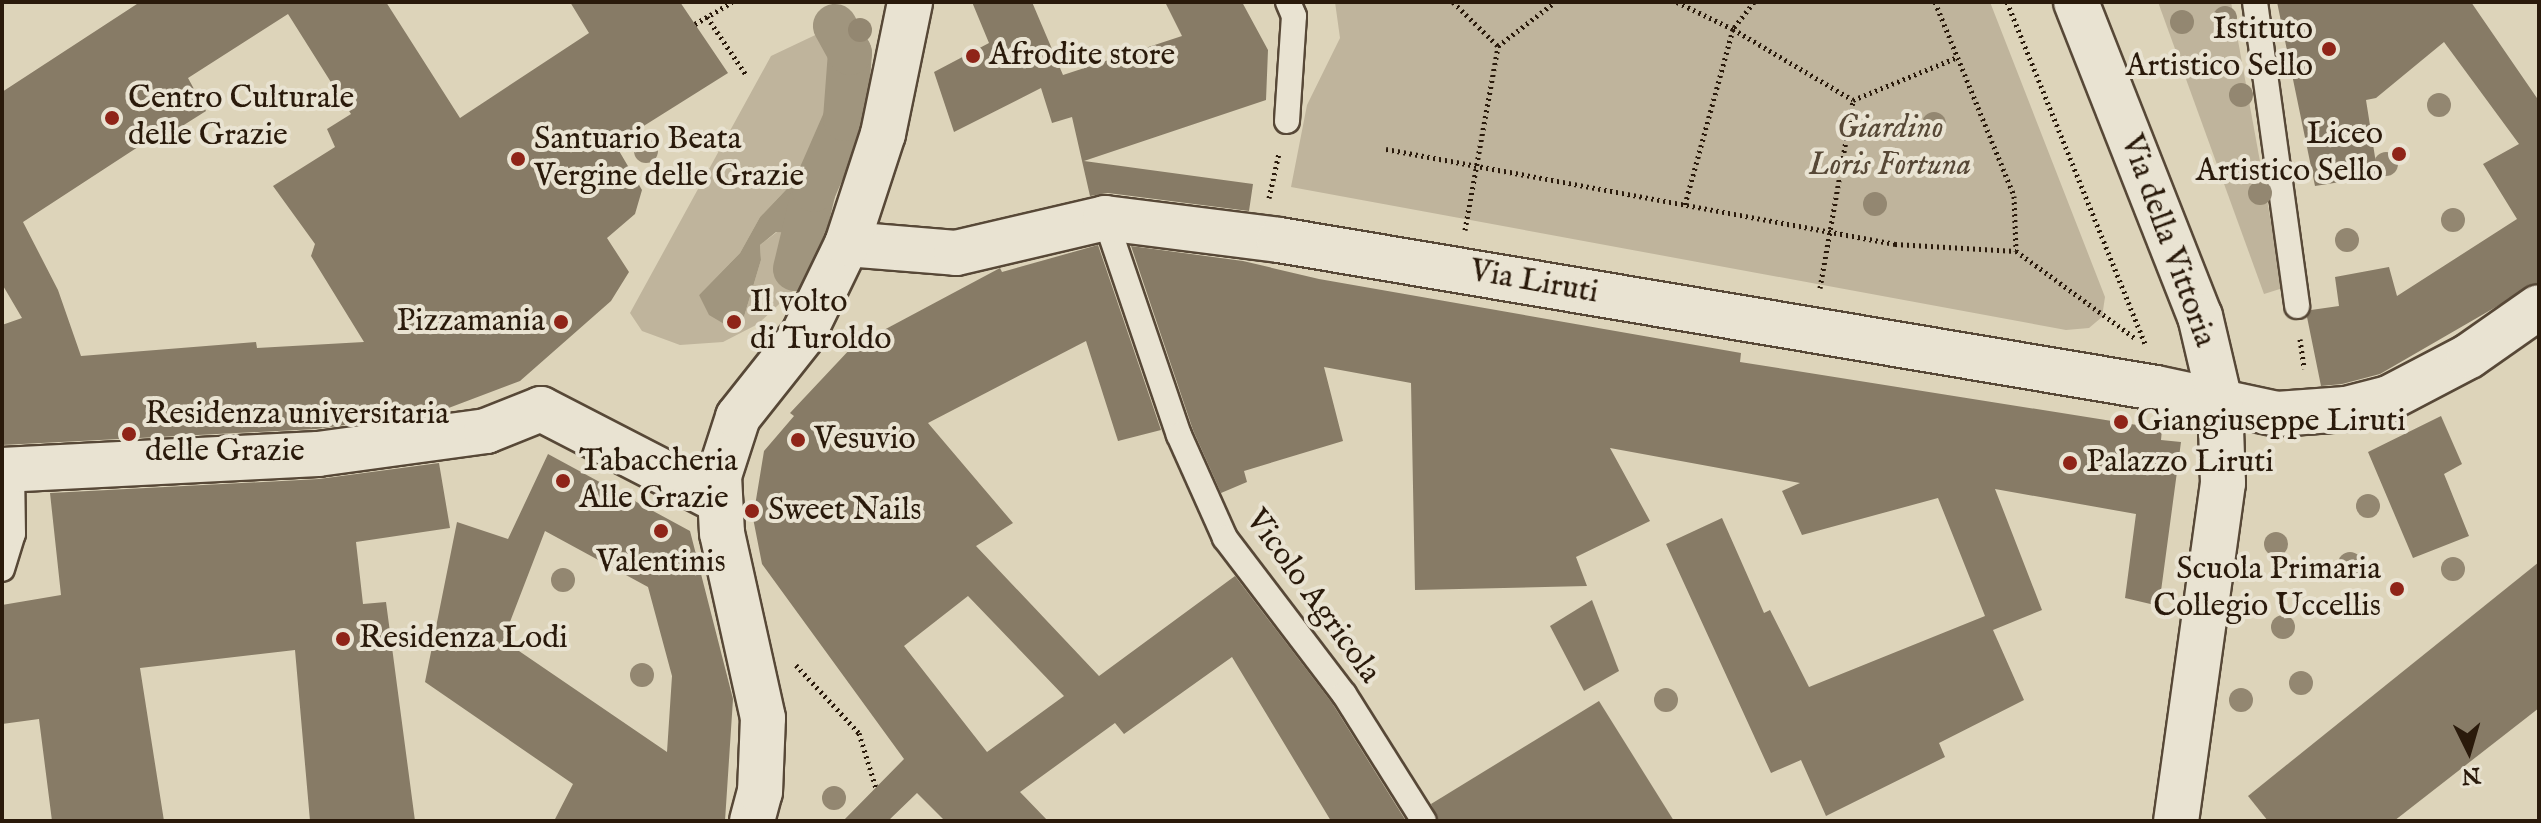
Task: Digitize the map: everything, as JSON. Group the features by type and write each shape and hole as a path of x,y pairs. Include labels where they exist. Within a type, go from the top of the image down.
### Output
{"street":[{"path":"752,821 760,792 763,718 717,500 724,455 738,417 803,335 847,244 883,134 910,2"},
{"name":"Via della Vittoria","path":"2079,7 2200,316 2220,401 2223,483 2176,821"},
{"name":"Via Liruti","path":"847,244 956,253 1105,218 1279,240 2220,401 2277,414 2346,409 2389,398 2469,356 2539,307"},
{"path":"7,470 318,454 486,431 541,409 717,500"}],"lane":[{"path":"1287,121 1294,16 1288,2"},
{"path":"2255,2 2297,306"},
{"name":"Vicolo Agricola","path":"1105,218 1179,435 1225,538 1344,694 1424,821"},
{"path":"2,569 13,534 7,470"}],"path":[{"path":"695,24 732,2"},
{"path":"1453,2 1498,46"},
{"path":"1467,219 1498,46 1555,2"},
{"path":"1677,2 1733,29 1853,100"},
{"path":"1685,205 1733,29 1754,2"},
{"path":"1935,2 2014,196 2016,251"},
{"path":"1386,149 1895,244 2016,251 2145,344 2007,2"},
{"path":"707,17 747,76"},
{"path":"1853,100 1958,57"},
{"path":"1820,284 1853,100"},
{"path":"1269,196 1287,121"},
{"path":"795,663 859,733 876,788"}],"green space":[{"name":"Giardino Loris Fortuna","path":"1335,2 1990,2 2105,297 2102,317 2089,328 2066,330 1291,187 1307,105 1340,38"},
{"path":"2158,2 2231,2 2283,288 2264,294"},
{"path":"828,29 840,54 826,123 814,152 801,174 760,217 740,253 699,295 743,320 761,260 760,245 777,232 788,233 793,241 786,266 805,271 795,289 758,324 723,342 680,345 642,331 630,313 771,56"}],"shaded area":[{"path":"834,92 863,95 805,271 785,266 793,241 788,233 776,232 760,245 761,260 743,320 726,325 709,315 699,295 740,253 760,217 801,174 826,123"}],"building":[{"path":"140,2 386,2 460,118 589,33 570,2 680,2 728,73 615,144 642,190 635,214 607,238 629,272 611,301 520,381 438,412 316,429 2,445 2,325 22,318 2,284 2,92","holes":["288,14 351,114 327,129 335,147 273,186 315,244 311,256 364,342 257,348 256,342 81,356 58,290 23,222 164,130 168,135 206,111 188,78"]},
{"path":"972,2 1032,2 1063,75 1182,36 1165,2 1242,2 1268,50 1266,100 1084,161 1253,184 1249,211 1108,193 1090,196 1072,117 1052,123 1041,88 954,132 934,72 989,43"},
{"path":"2277,2 2471,2 2539,101 2539,282 2380,374 2342,384 2321,386 2307,317 2311,310 2339,306 2335,277 2389,267 2397,296 2517,219 2483,164 2519,144 2444,42 2376,98 2366,100 2378,176 2315,186"},
{"path":"1098,245 1161,430 1118,441 1086,341 928,423 1013,523 976,546 1099,676 1235,576 1332,703 1406,821 1331,821 1232,657 1124,734 1115,723 1020,792 1048,821 945,821 917,793 888,821 843,821 904,759 762,564 753,518 764,451 794,416 790,413 852,347 1000,268 1002,272","holes":["968,596 1064,696 987,752 904,646"]},
{"path":"1131,246 1243,261 1319,279 1741,353 1740,362 2162,429 2161,440 2181,442 2159,606 2125,598 2136,514 1995,489 2042,610 1993,630 2024,700 1939,743 1945,757 1826,816 1801,760 1771,773 1666,544 1722,518 1764,613 1770,610 1809,687 1985,616 1938,498 1802,535 1782,491 1800,483 1610,448 1650,521 1576,557 1587,586 1415,590 1411,383 1324,367 1343,441 1244,471 1247,482 1221,493 1193,430"},
{"path":"2441,416 2462,464 2444,474 2469,536 2413,558 2368,452"},
{"path":"548,454 690,531 733,699 725,821 554,821 573,784 425,682 457,522 508,539","holes":["545,531 648,587 672,676 667,752 503,640"]},
{"path":"439,463 450,528 356,542 363,604 386,602 415,821 310,821 295,650 140,668 164,821 52,821 39,719 2,724 2,605 61,595 50,493 319,479"},
{"path":"2539,562 2539,708 2394,821 2268,821 2248,796"},
{"path":"1592,600 1619,671 1584,691 1550,626"},
{"path":"1599,701 1674,821 1439,821 1431,804"}],"waterway":[{"path":"795,269 814,190 845,119 850,53 835,26"}],"place":[{"name":"Istituto Artistico Sello","path":"2329,49"},
{"name":"Afrodite store","path":"973,56"},
{"name":"Centro Culturale delle Grazie","path":"112,118"},
{"name":"Liceo Artistico Sello","path":"2399,154"},
{"name":"Santuario Beata Vergine delle Grazie","path":"518,159"},
{"name":"Pizzamania","path":"561,322"},
{"name":"Il volto di Turoldo","path":"734,322"},
{"name":"Giangiuseppe Liruti","path":"2121,422"},
{"name":"Residenza universitaria delle Grazie","path":"129,434"},
{"name":"Vesuvio","path":"798,440"},
{"name":"Palazzo Liruti","path":"2070,463"},
{"name":"Tabaccheria Alle Grazie","path":"563,481"},
{"name":"Sweet Nails","path":"752,511"},
{"name":"Valentinis","path":"661,531"},
{"name":"Scuola Primaria Collegio Uccellis","path":"2397,589"},
{"name":"Residenza Lodi","path":"343,639"}]}
